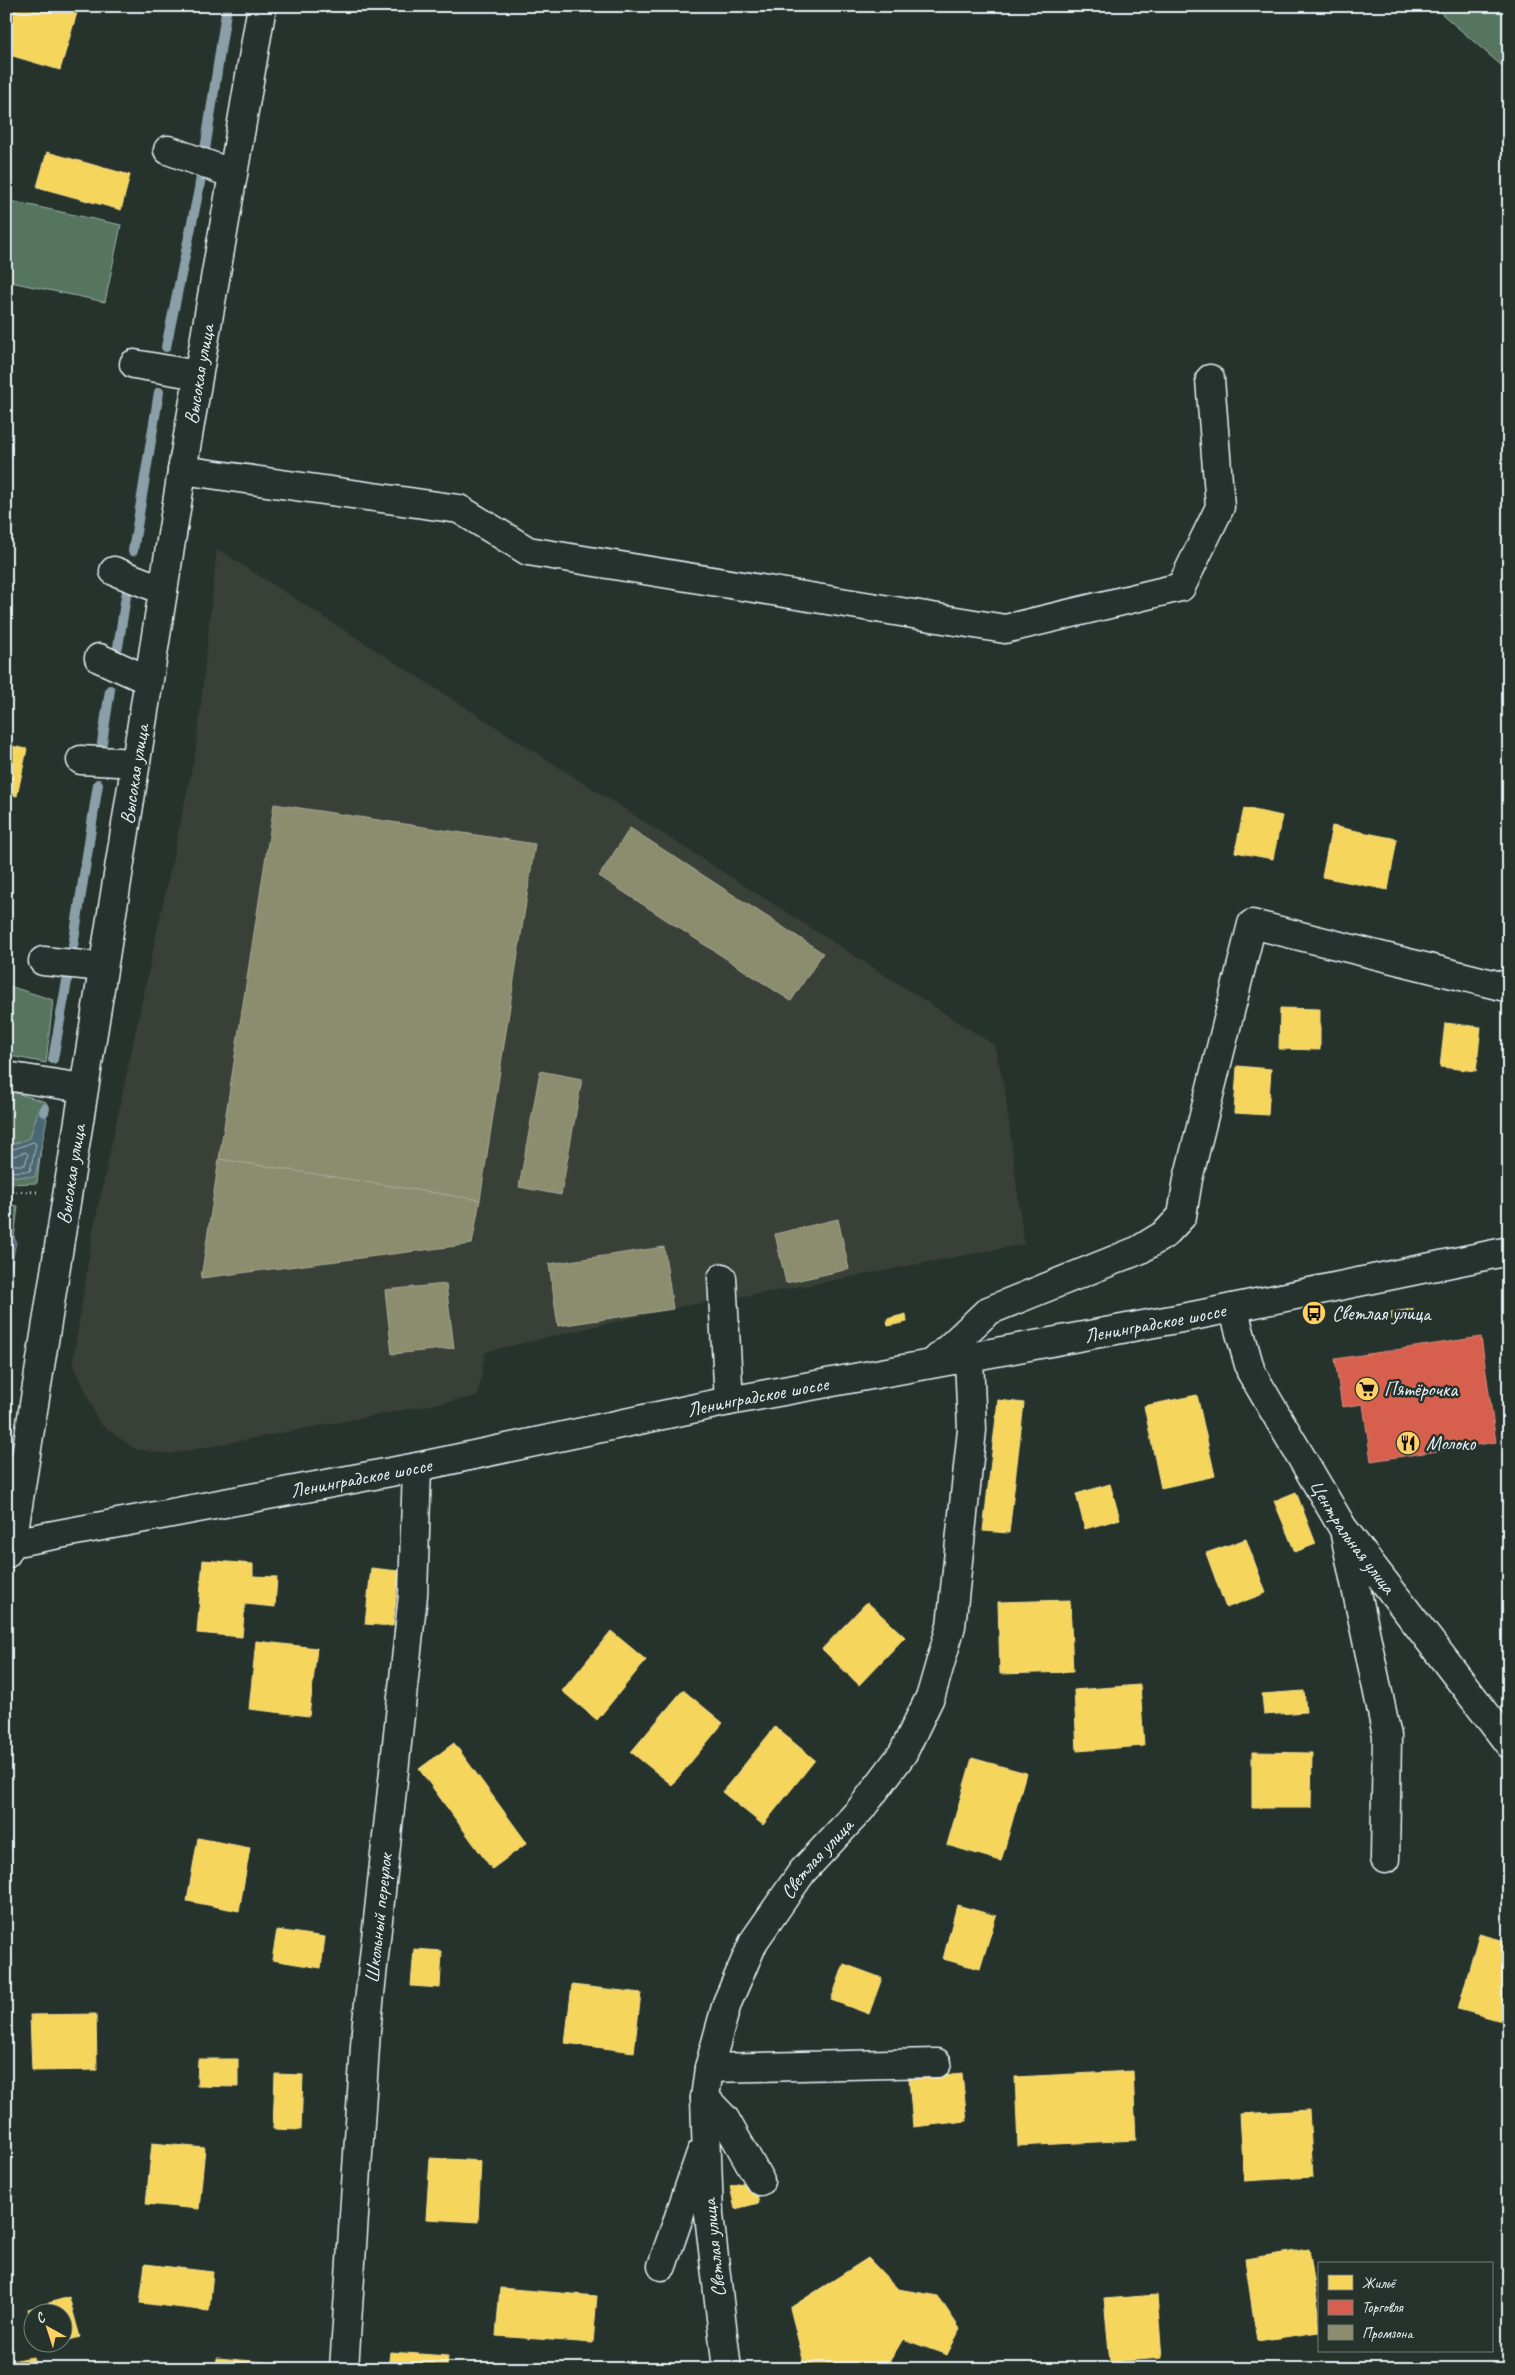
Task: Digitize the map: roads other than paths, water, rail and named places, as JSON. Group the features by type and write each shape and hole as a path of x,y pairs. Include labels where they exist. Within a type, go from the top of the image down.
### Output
{"street":[{"name":"Высокая улица","path":"8,1547 198,375 225,171 262,6"},
{"path":"178,154 225,171"},
{"path":"134,364 198,375"},
{"path":"182,470 459,509 528,551 1005,629 1181,587 1220,507 1210,379"},
{"path":"114,571 163,590"},
{"path":"99,658 148,680"},
{"path":"81,760 135,763"},
{"path":"933,1363 988,1311 1139,1250 1165,1234 1182,1216 1188,1179 1252,924 1509,988"},
{"path":"43,960 102,967"},
{"path":"6,1076 83,1088"},
{"name":"Ленинградское шоссе","path":"8,1547 417,1467 729,1401 1233,1308 1509,1252"},
{"path":"722,1278 729,1401"},
{"name":"Центральная улица","path":"1233,1308 1251,1372 1344,1528 1509,1744"},
{"name":"Светлая улица","path":"727,2369 709,2215 705,2098 709,2068 727,2003 754,1941 802,1872 860,1810 903,1753 931,1695 952,1616 972,1430 969,1358"},
{"name":"Школьный переулок","path":"344,2369 366,2031 414,1595 417,1467"},
{"path":"1344,1528 1387,1736 1385,1860"},
{"path":"709,2068 937,2063"},
{"path":"705,2098 725,2119 760,2181"},
{"path":"662,2266 706,2138"}],"water":[{"path":"38,1110 44,1112 47,1119 35,1177 6,1176 6,1142 13,1144 30,1138"},
{"path":"6,1224 16,1241 6,1295"}],"waterway":[{"path":"166,347 199,189 227,6"},
{"path":"133,551 159,392"},
{"path":"118,647 128,584"},
{"path":"102,743 110,690"},
{"path":"73,946 98,784"},
{"path":"53,1059 67,981"},
{"path":"44,1112 45,1108"}],"place":[{"name":"Светлая улица","path":"1314,1313"},
{"name":"Пятёрочка","path":"1367,1389"},
{"name":"Молоко","path":"1408,1443"}]}
